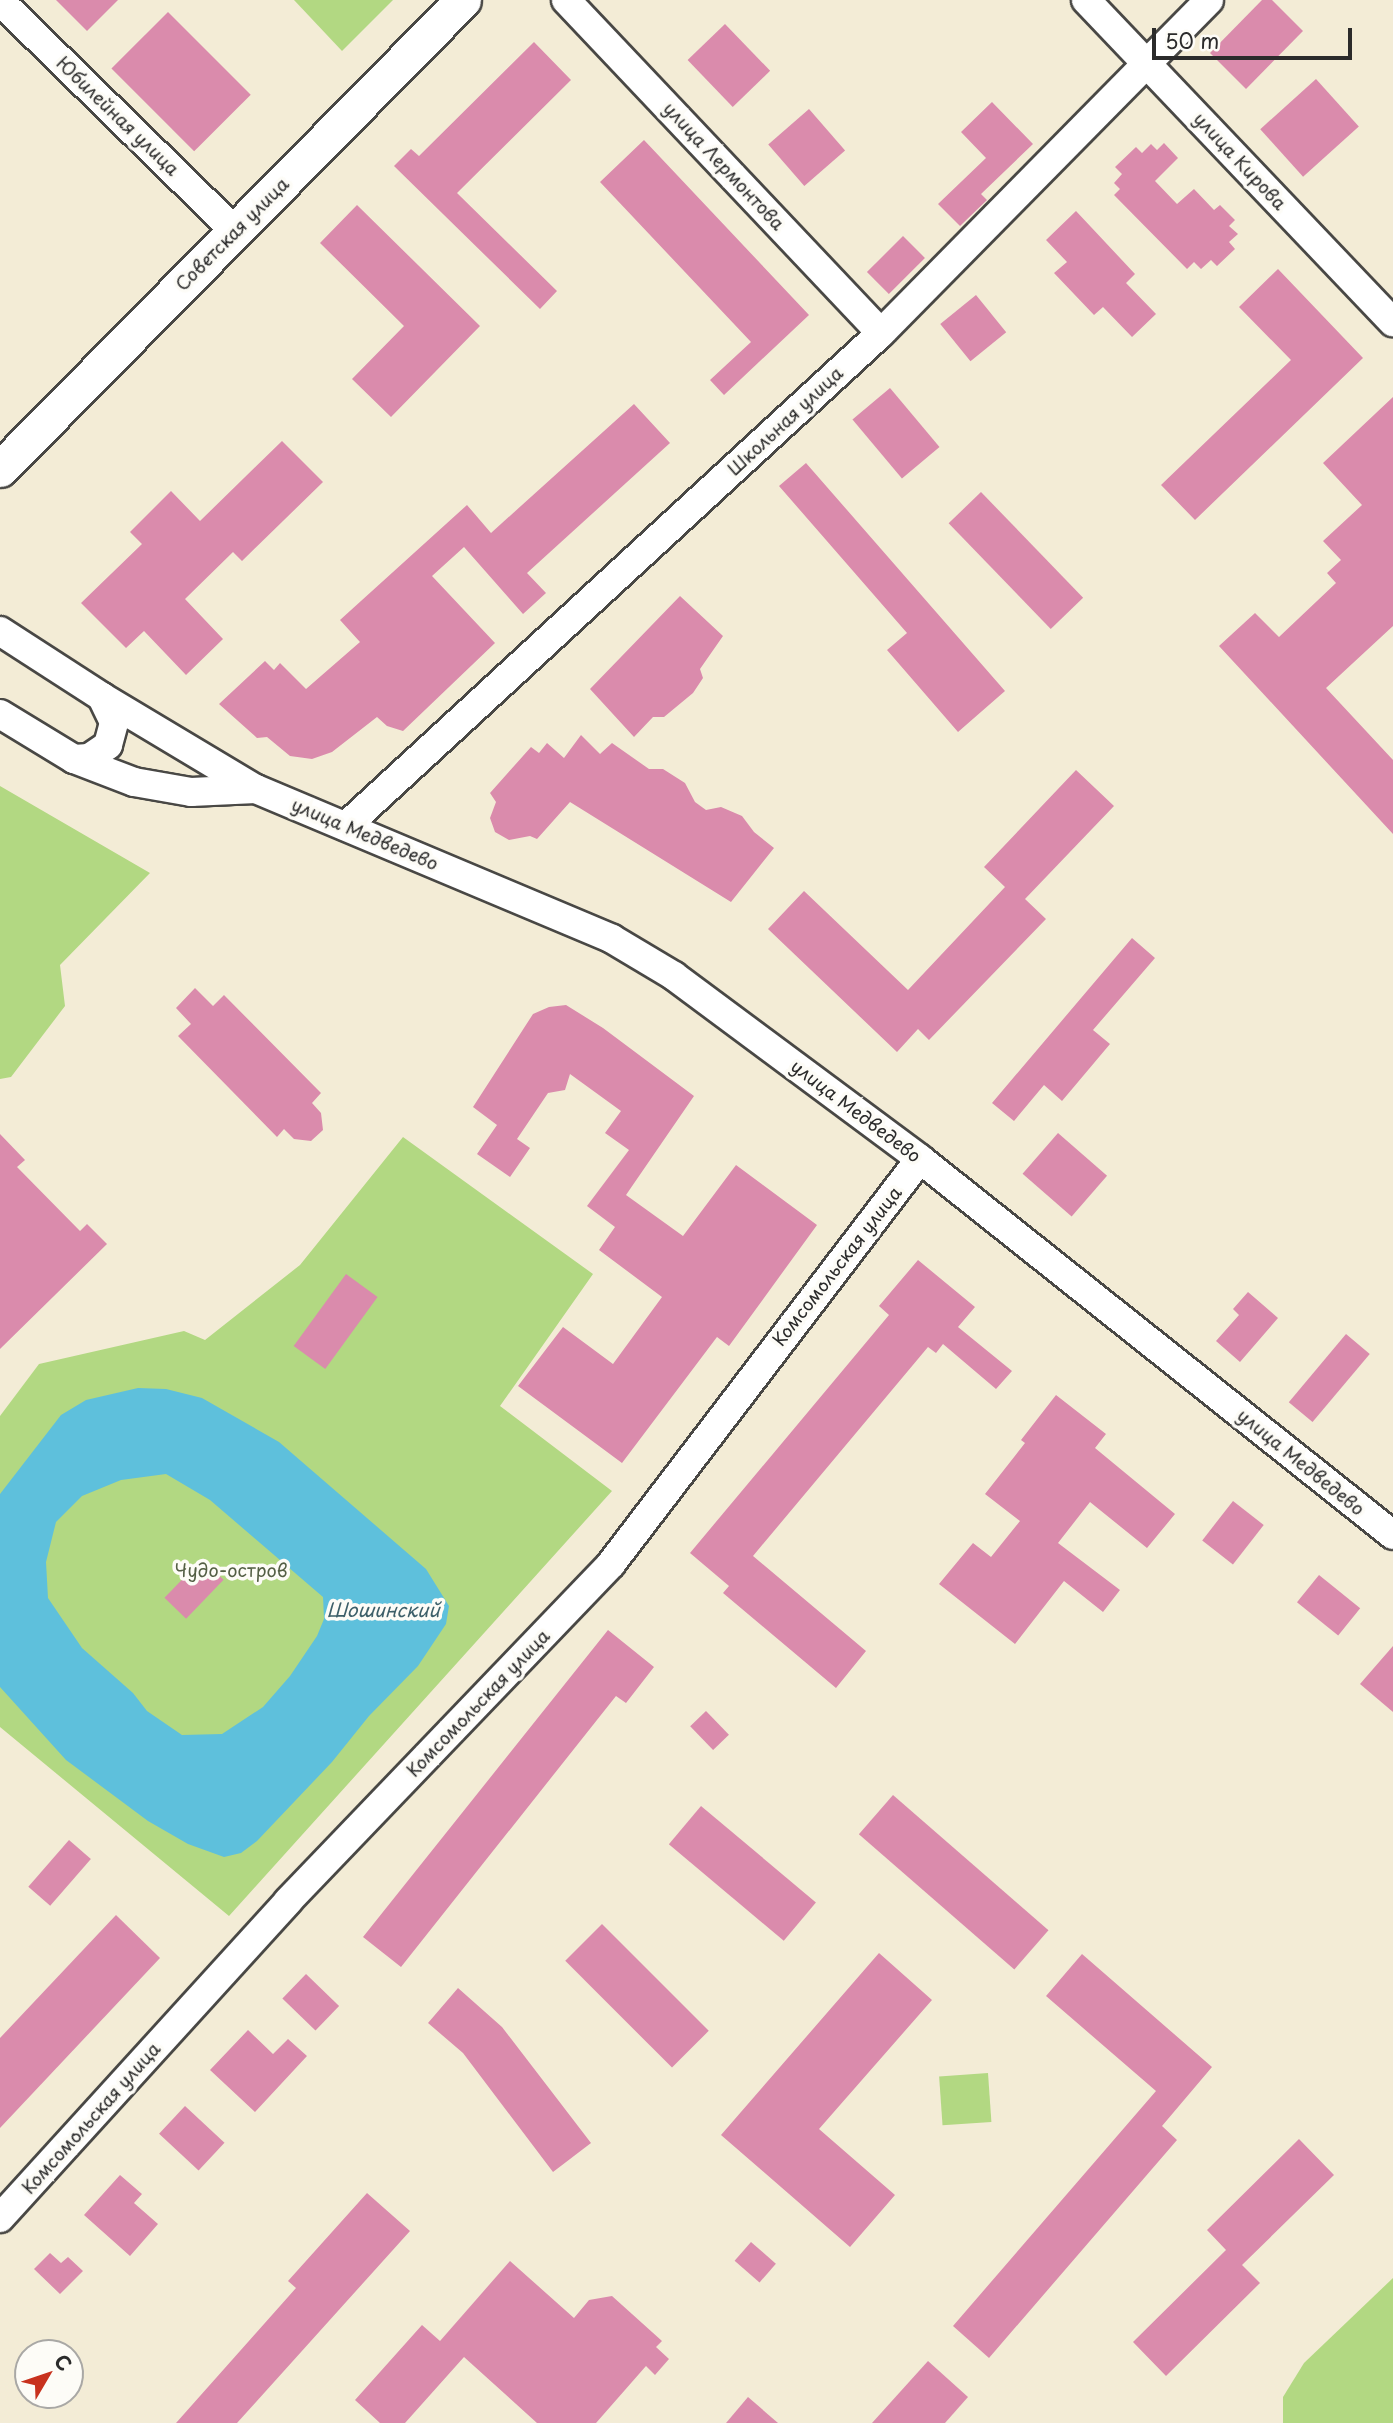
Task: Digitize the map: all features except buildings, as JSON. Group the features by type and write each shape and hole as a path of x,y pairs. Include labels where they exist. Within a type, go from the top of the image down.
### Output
{"main road":[{"name":"Советская улица","path":"0,469 463,0"}],"street":[{"name":"улица Лермонтова","path":"566,0 881,333"},
{"name":"улица Кирова","path":"1086,0 1393,322"},
{"name":"Школьная улица","path":"346,826 881,333 1209,0"},
{"name":"Юбилейная улица","path":"0,1 235,231"},
{"name":"улица Медведево","path":"0,631 102,697 256,789 612,939 674,976 920,1159 1393,1535"},
{"path":"74,759 89,758 108,745 114,722 102,697"},
{"name":"улица Медведево","path":"0,714 74,759 134,782 191,792 256,789"},
{"name":"Комсомольская улица","path":"0,2218 288,1901 611,1564 920,1159"}],"green space":[{"path":"294,0 393,0 342,51"},
{"path":"0,786 150,873 60,965 65,1006 11,1077 0,1079"},
{"name":"Чудо-остров","path":"403,1137 593,1274 500,1406 612,1491 229,1916 0,1727 0,1416 39,1364 184,1331 205,1340 300,1265"},
{"path":"988,2073 991,2122 943,2125 939,2076"},
{"path":"1393,2278 1393,2423 1283,2423 1283,2397 1304,2363"}],"water":[{"name":"Шошинский","path":"138,1388 166,1389 202,1398 279,1442 426,1569 449,1606 446,1624 418,1666 369,1716 332,1762 257,1841 241,1853 224,1857 188,1844 148,1821 66,1760 0,1687 0,1494 61,1415 86,1400","holes":["166,1474 210,1500 323,1597 324,1619 317,1636 290,1676 263,1707 222,1734 182,1735 147,1711 133,1693 82,1648 48,1598 46,1562 56,1522 82,1496 121,1480"]}]}
